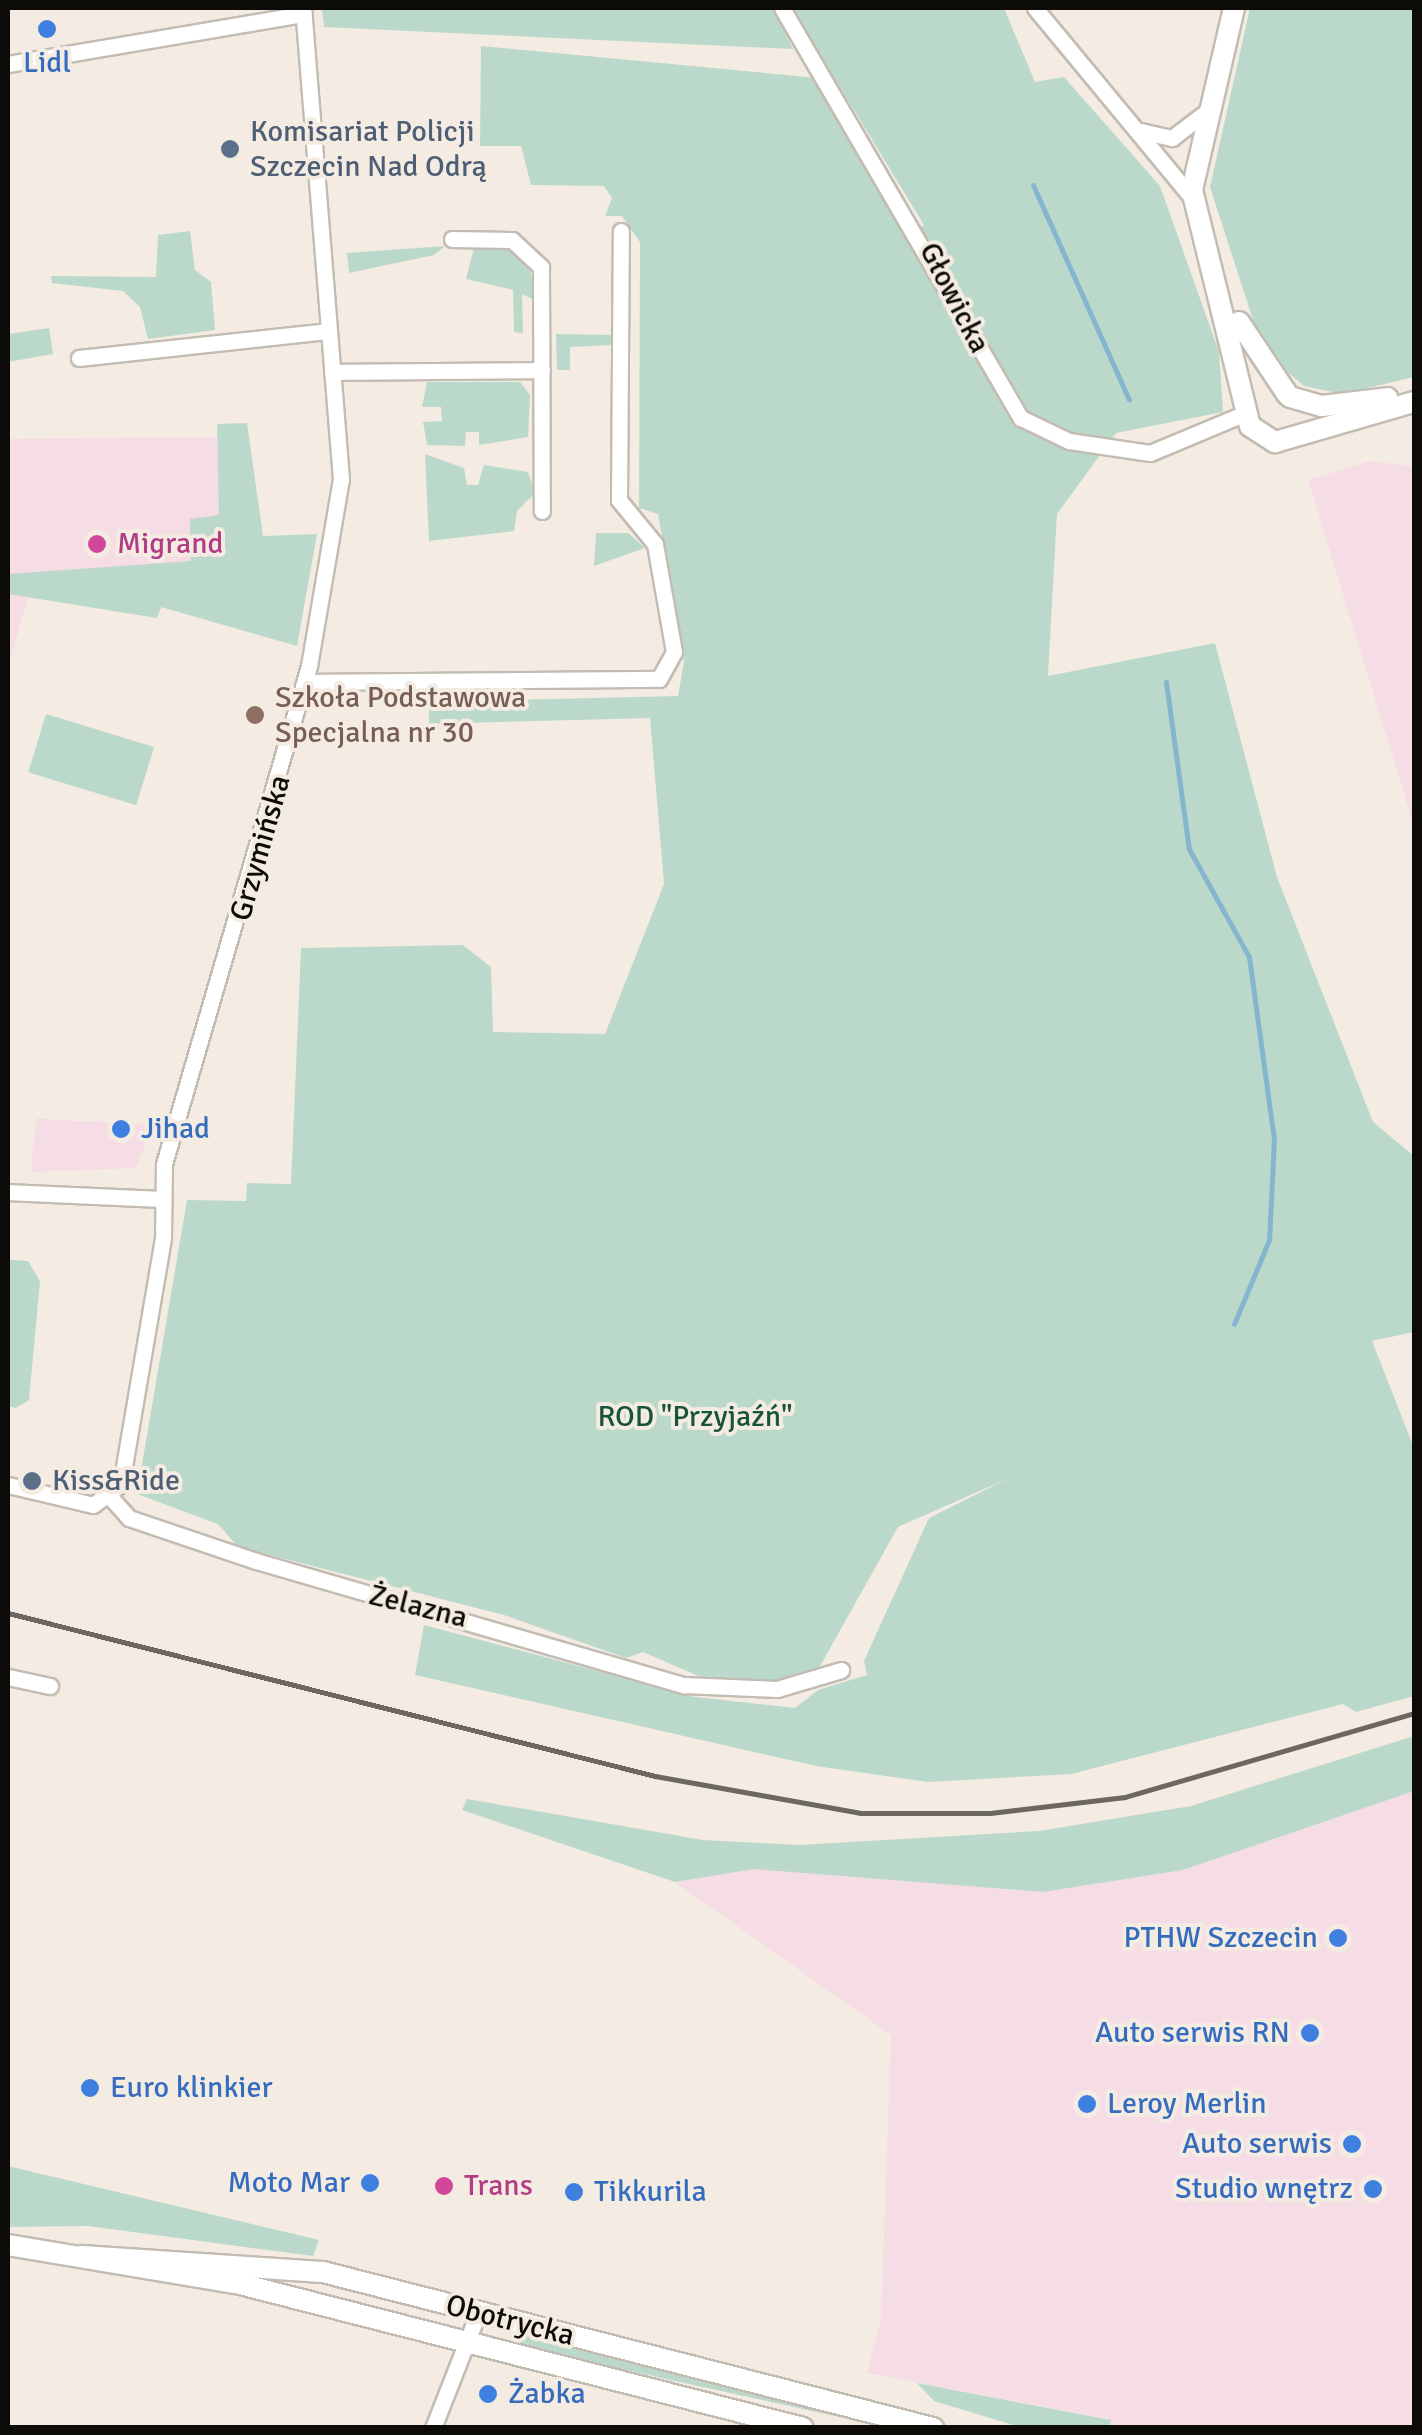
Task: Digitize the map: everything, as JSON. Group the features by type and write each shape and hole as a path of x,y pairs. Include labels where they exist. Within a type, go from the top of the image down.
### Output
{"street":[{"name":"Głowicka","path":"782,8 1022,418 1069,441 1131,453 1250,418"},
{"path":"1035,8 1194,200 1250,418 1287,439 1414,398"},
{"path":"1194,200 1206,112 1234,8"},
{"path":"8,64 303,11"},
{"name":"Grzymińska","path":"111,1498 122,1478 158,1269 160,1199 306,682 340,491 303,11"},
{"path":"1130,124 1169,139 1206,112"},
{"path":"306,682 659,679 674,652 654,544 619,500 621,231"},
{"path":"452,239 512,240 533,252 543,280 542,510"},
{"path":"1206,241 1252,353 1289,396 1299,418 1287,439"},
{"path":"79,358 329,331"},
{"path":"332,372 542,370"},
{"path":"1250,418 1264,392 1322,406 1414,398"},
{"path":"8,1192 160,1199"},
{"path":"8,1485 89,1505 111,1498"},
{"name":"Żelazna","path":"111,1498 129,1518 256,1561 684,1686 777,1688 841,1670"},
{"path":"8,1677 50,1686"},
{"name":"Obotrycka","path":"8,2246 236,2283 803,2428"},
{"name":"Obotrycka","path":"81,2256 298,2268 934,2428"},
{"path":"433,2428 463,2341 478,2313"}],"shaded area":[{"path":"217,437 220,515 295,644 161,607 157,618 29,596 8,665 8,439"},
{"path":"1371,461 1414,467 1414,826 1308,480"},
{"path":"36,1118 153,1124 136,1168 31,1172"},
{"path":"1414,1791 1414,2427 1109,2427 1110,2419 867,2373 881,2319 891,2035 675,1882 754,1869 1043,1892 1183,1870"}],"green space":[{"path":"322,8 772,8 793,49 324,27"},
{"name":"ROD \"Przyjaźń\"","path":"792,8 1004,8 1035,82 1064,77 1160,186 1219,352 1223,412 1116,433 1057,514 1048,676 1215,643 1277,877 1373,1122 1414,1156 1414,1332 1372,1341 1414,1448 1414,1696 1356,1712 1343,1704 1071,1774 928,1782 816,1766 415,1675 424,1625 695,1697 795,1708 818,1690 867,1675 864,1661 929,1518 1009,1478 898,1527 819,1668 794,1681 717,1684 643,1652 626,1658 504,1615 238,1547 218,1524 137,1494 187,1200 246,1201 247,1183 291,1184 301,948 463,945 491,967 493,1032 605,1034 664,884 650,718 429,724 429,702 678,696 684,661 658,514 639,508 640,242 622,216 605,216 612,198 604,186 531,185 521,146 480,146 481,46 818,78 909,235 924,225"},
{"path":"1250,8 1414,8 1414,377 1342,394 1304,386 1263,351 1210,187"},
{"path":"190,231 195,270 211,282 215,330 148,339 140,307 123,291 52,283 51,276 156,277 158,235"},
{"path":"475,244 506,245 529,262 536,301 522,294 523,333 514,332 513,290 466,279"},
{"path":"445,246 434,255 349,273 347,253"},
{"path":"49,328 53,354 8,362 8,334"},
{"path":"556,334 617,335 612,345 570,347 570,370 557,370"},
{"path":"427,382 520,382 530,395 528,437 479,445 479,432 466,432 465,446 427,445 423,422 442,421 441,407 422,407"},
{"path":"247,423 263,536 317,534 297,646 161,607 157,618 8,594 8,574 191,561 190,519 219,515 217,424"},
{"path":"425,454 464,468 467,485 478,485 484,465 528,472 535,493 517,511 514,531 429,541"},
{"path":"596,533 628,533 645,548 594,566"},
{"path":"46,714 154,747 136,805 28,772"},
{"path":"10,1260 28,1261 40,1281 29,1400 16,1408 8,1406"},
{"path":"1414,1736 1414,1791 1183,1870 1043,1892 754,1869 675,1882 462,1810 467,1799 703,1840 799,1845 1039,1831 1191,1806"},
{"path":"8,2166 319,2240 313,2256 88,2226 8,2227"},
{"path":"515,2332 853,2417 853,2420 512,2345"},
{"path":"917,2383 1111,2420 1109,2427 1020,2427 934,2401"}],"waterway":[{"path":"1033,185 1129,400"},
{"path":"1166,682 1189,849 1249,957 1274,1139 1269,1240 1234,1324"}],"railway":[{"path":"8,1613 655,1776 860,1813 990,1813 1125,1797 1414,1713"}],"place":[{"name":"Lidl","path":"47,29"},
{"name":"Komisariat Policji Szczecin Nad Odrą","path":"230,149"},
{"name":"Migrand","path":"97,544"},
{"name":"Szkoła Podstawowa Specjalna nr 30","path":"255,715"},
{"name":"Jihad","path":"121,1129"},
{"name":"Kiss&Ride","path":"32,1481"},
{"name":"PTHW Szczecin","path":"1338,1938"},
{"name":"Auto serwis RN","path":"1310,2033"},
{"name":"Euro klinkier","path":"90,2088"},
{"name":"Leroy Merlin","path":"1087,2104"},
{"name":"Auto serwis","path":"1352,2144"},
{"name":"Moto Mar","path":"370,2183"},
{"name":"Trans","path":"444,2186"},
{"name":"Studio wnętrz","path":"1373,2189"},
{"name":"Tikkurila","path":"574,2192"},
{"name":"Żabka","path":"488,2394"}]}
